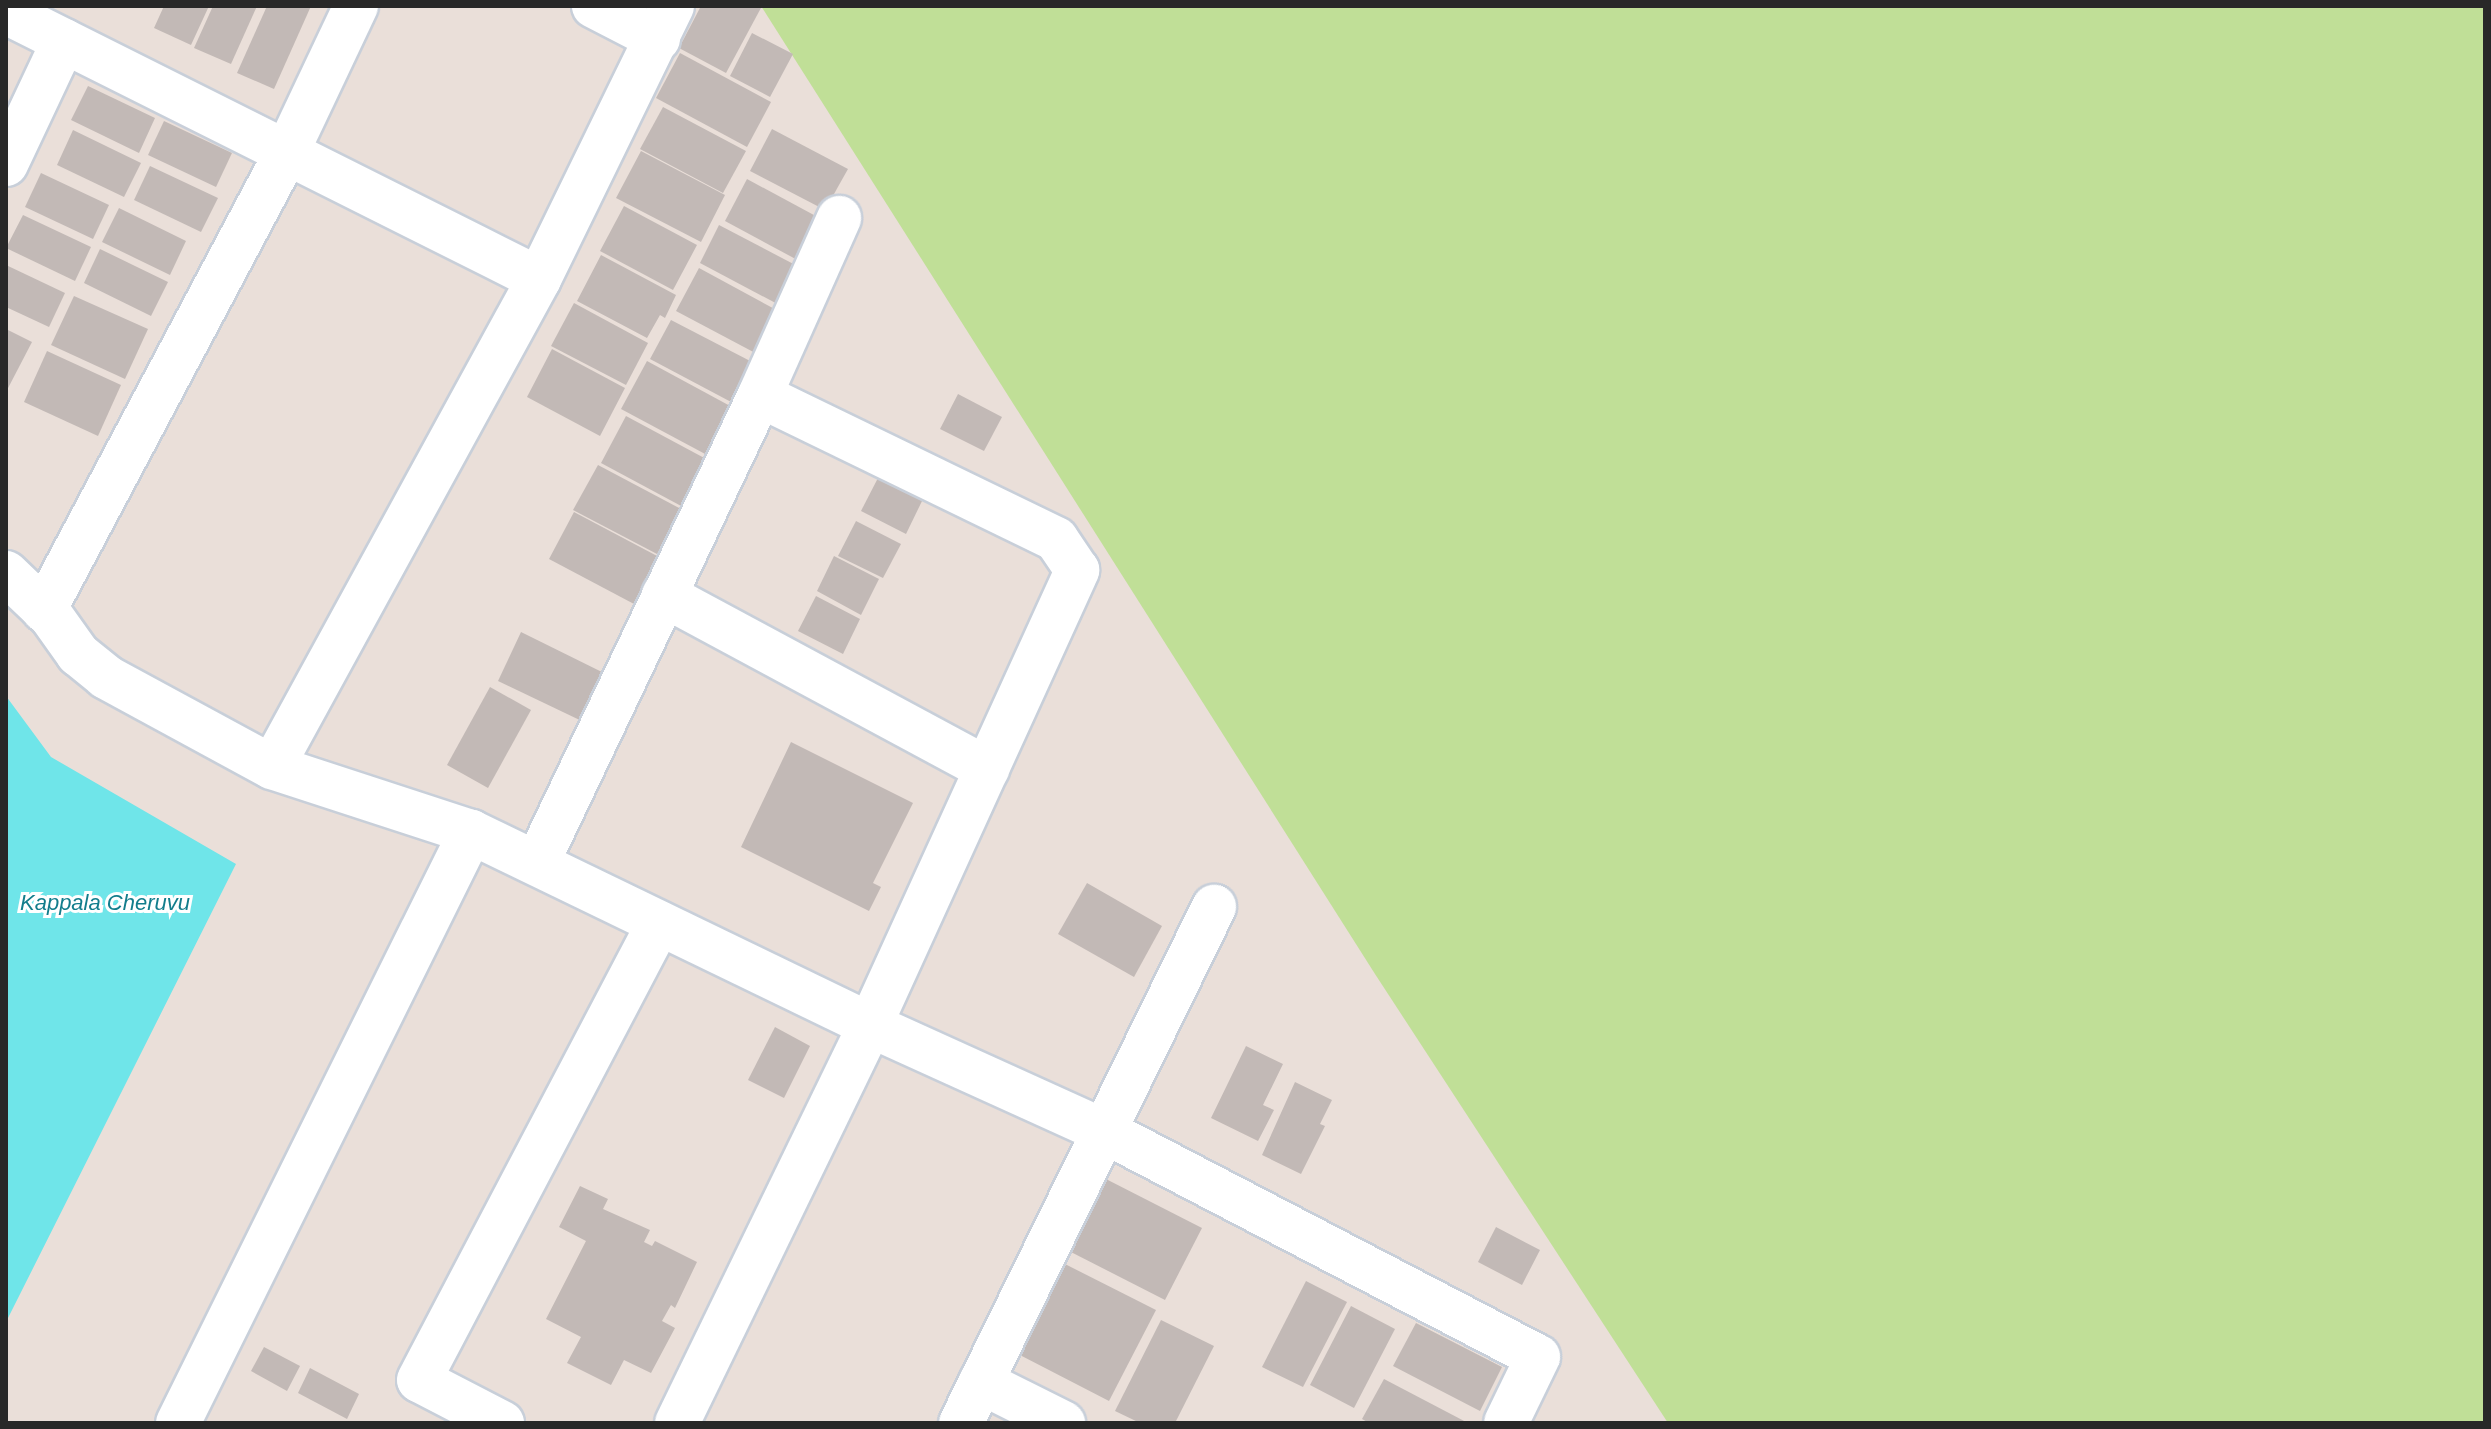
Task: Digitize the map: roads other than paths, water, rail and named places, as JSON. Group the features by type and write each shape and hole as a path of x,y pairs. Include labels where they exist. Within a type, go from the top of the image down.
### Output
{"street":[{"path":"44,610 286,154 356,6"},
{"path":"272,767 539,279 665,22 594,6"},
{"path":"6,12 539,279"},
{"path":"6,164 64,41"},
{"path":"537,863 760,395 839,218"},
{"path":"677,1423 870,1025 1077,570 1056,539 760,395"},
{"path":"6,573 44,610 78,654 106,677 272,767 471,832 870,1025 1104,1131 1538,1357 1506,1423"},
{"path":"664,595 987,769"},
{"path":"178,1423 471,832"},
{"path":"961,1423 1214,907"},
{"path":"502,1423 419,1380 659,923"},
{"path":"981,1382 1063,1423"}],"water":[{"name":"Kappala Cheruvu","path":"6,696 51,757 236,864 6,1322"}]}
